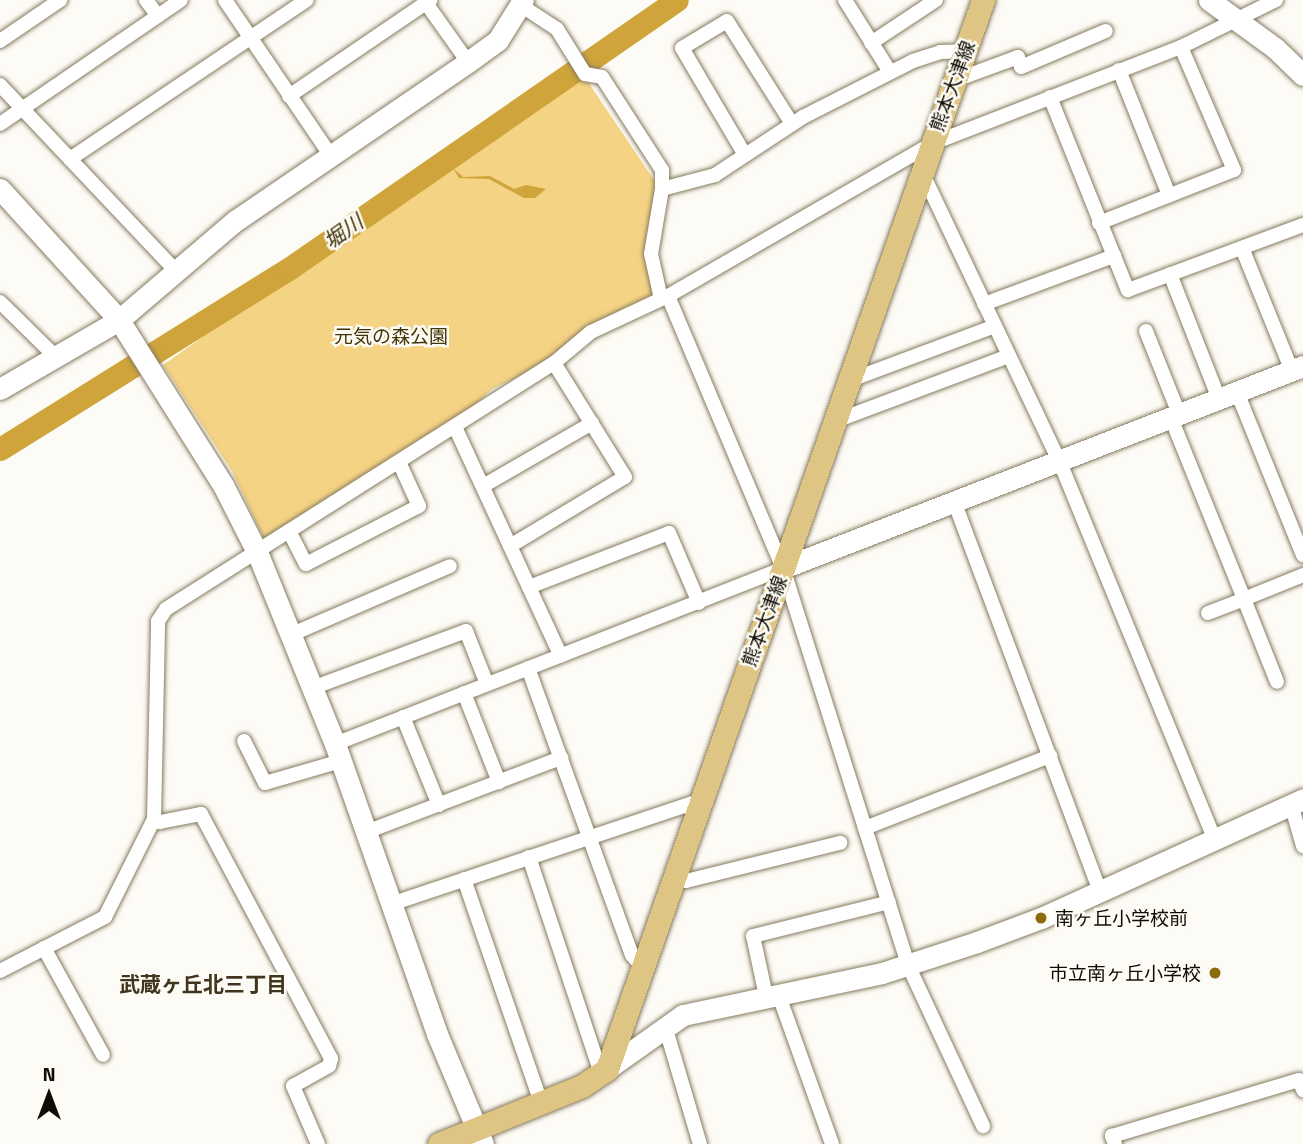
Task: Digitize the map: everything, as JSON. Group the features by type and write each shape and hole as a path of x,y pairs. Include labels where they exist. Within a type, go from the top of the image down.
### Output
{"main road":[{"name":"熊本大津線","path":"604,1071 783,568 920,170 983,0"},
{"path":"439,1144 480,1136 604,1071"}],"street":[{"path":"0,41 60,0"},
{"path":"146,0 158,16"},
{"path":"0,124 181,0"},
{"path":"225,0 331,156"},
{"path":"70,159 307,0"},
{"path":"845,0 890,72"},
{"path":"872,43 936,0"},
{"path":"1209,0 1275,48 1303,75"},
{"path":"0,971 105,917 154,819 158,621 166,609 554,363 591,332 665,297 931,144 1181,47 1276,0"},
{"path":"289,96 428,1 468,62"},
{"path":"0,389 119,320 235,221 498,40 523,3 558,29 585,74 602,77 663,170 663,189 651,254 665,297 783,568 908,965 983,1126"},
{"path":"745,155 682,48 727,22 792,124"},
{"path":"953,81 1018,57 1021,67 1106,31"},
{"path":"1099,223 1234,170 1181,47"},
{"path":"663,189 715,174 792,124 890,72 940,52 964,51"},
{"path":"1119,70 1169,195"},
{"path":"0,85 175,270"},
{"path":"1050,97 1128,290 1303,225"},
{"path":"920,170 1059,460 1214,838"},
{"path":"0,190 119,320 224,487 257,552 338,752 437,1034 480,1136"},
{"path":"244,741 265,783 338,752 403,717 1297,368 1242,248"},
{"path":"984,304 1114,256"},
{"path":"1170,274 1303,555"},
{"path":"1,304 57,357"},
{"path":"848,380 995,326"},
{"path":"1146,331 1175,416 1277,682"},
{"path":"833,422 1009,356"},
{"path":"510,546 625,477 554,363"},
{"path":"483,486 592,423"},
{"path":"455,426 561,656"},
{"path":"289,531 306,564 419,506 399,462"},
{"path":"954,501 1100,891"},
{"path":"529,587 669,533 699,603"},
{"path":"290,635 450,566"},
{"path":"1208,613 1303,575"},
{"path":"312,688 466,631 487,684"},
{"path":"528,668 632,955 642,967"},
{"path":"464,693 499,782"},
{"path":"403,717 439,805"},
{"path":"865,828 1050,756"},
{"path":"366,832 561,758"},
{"path":"391,904 701,800"},
{"path":"529,857 604,1071 665,1026 705,1009 908,965 1041,918 1297,802 1303,846"},
{"path":"154,819 160,822 201,814 331,1059 329,1066 293,1086 318,1144"},
{"path":"673,880 686,881 840,843"},
{"path":"464,879 541,1103"},
{"path":"832,1144 772,995 753,936 888,902"},
{"path":"44,948 103,1055"},
{"path":"665,1026 699,1144"},
{"path":"1115,1144 1112,1136 1299,1080 1303,1090"}],"green space":[{"name":"元気の森公園","path":"582,73 660,189 649,253 658,296 545,364 492,389 454,424 403,450 377,472 266,543 232,471 163,365 346,235 440,178"}],"shaded area":[{"path":"453,168 463,177 490,176 514,189 526,185 546,189 535,198 524,198 489,179 459,178"}],"waterway":[{"name":"堀川","path":"0,449 287,270 677,0"}],"place":[{"name":"南ヶ丘小学校前","path":"1041,918"},
{"name":"市立南ヶ丘小学校","path":"1215,973"}],"district":[{"name":"武蔵ヶ丘北三丁目","path":"203,984"}]}
